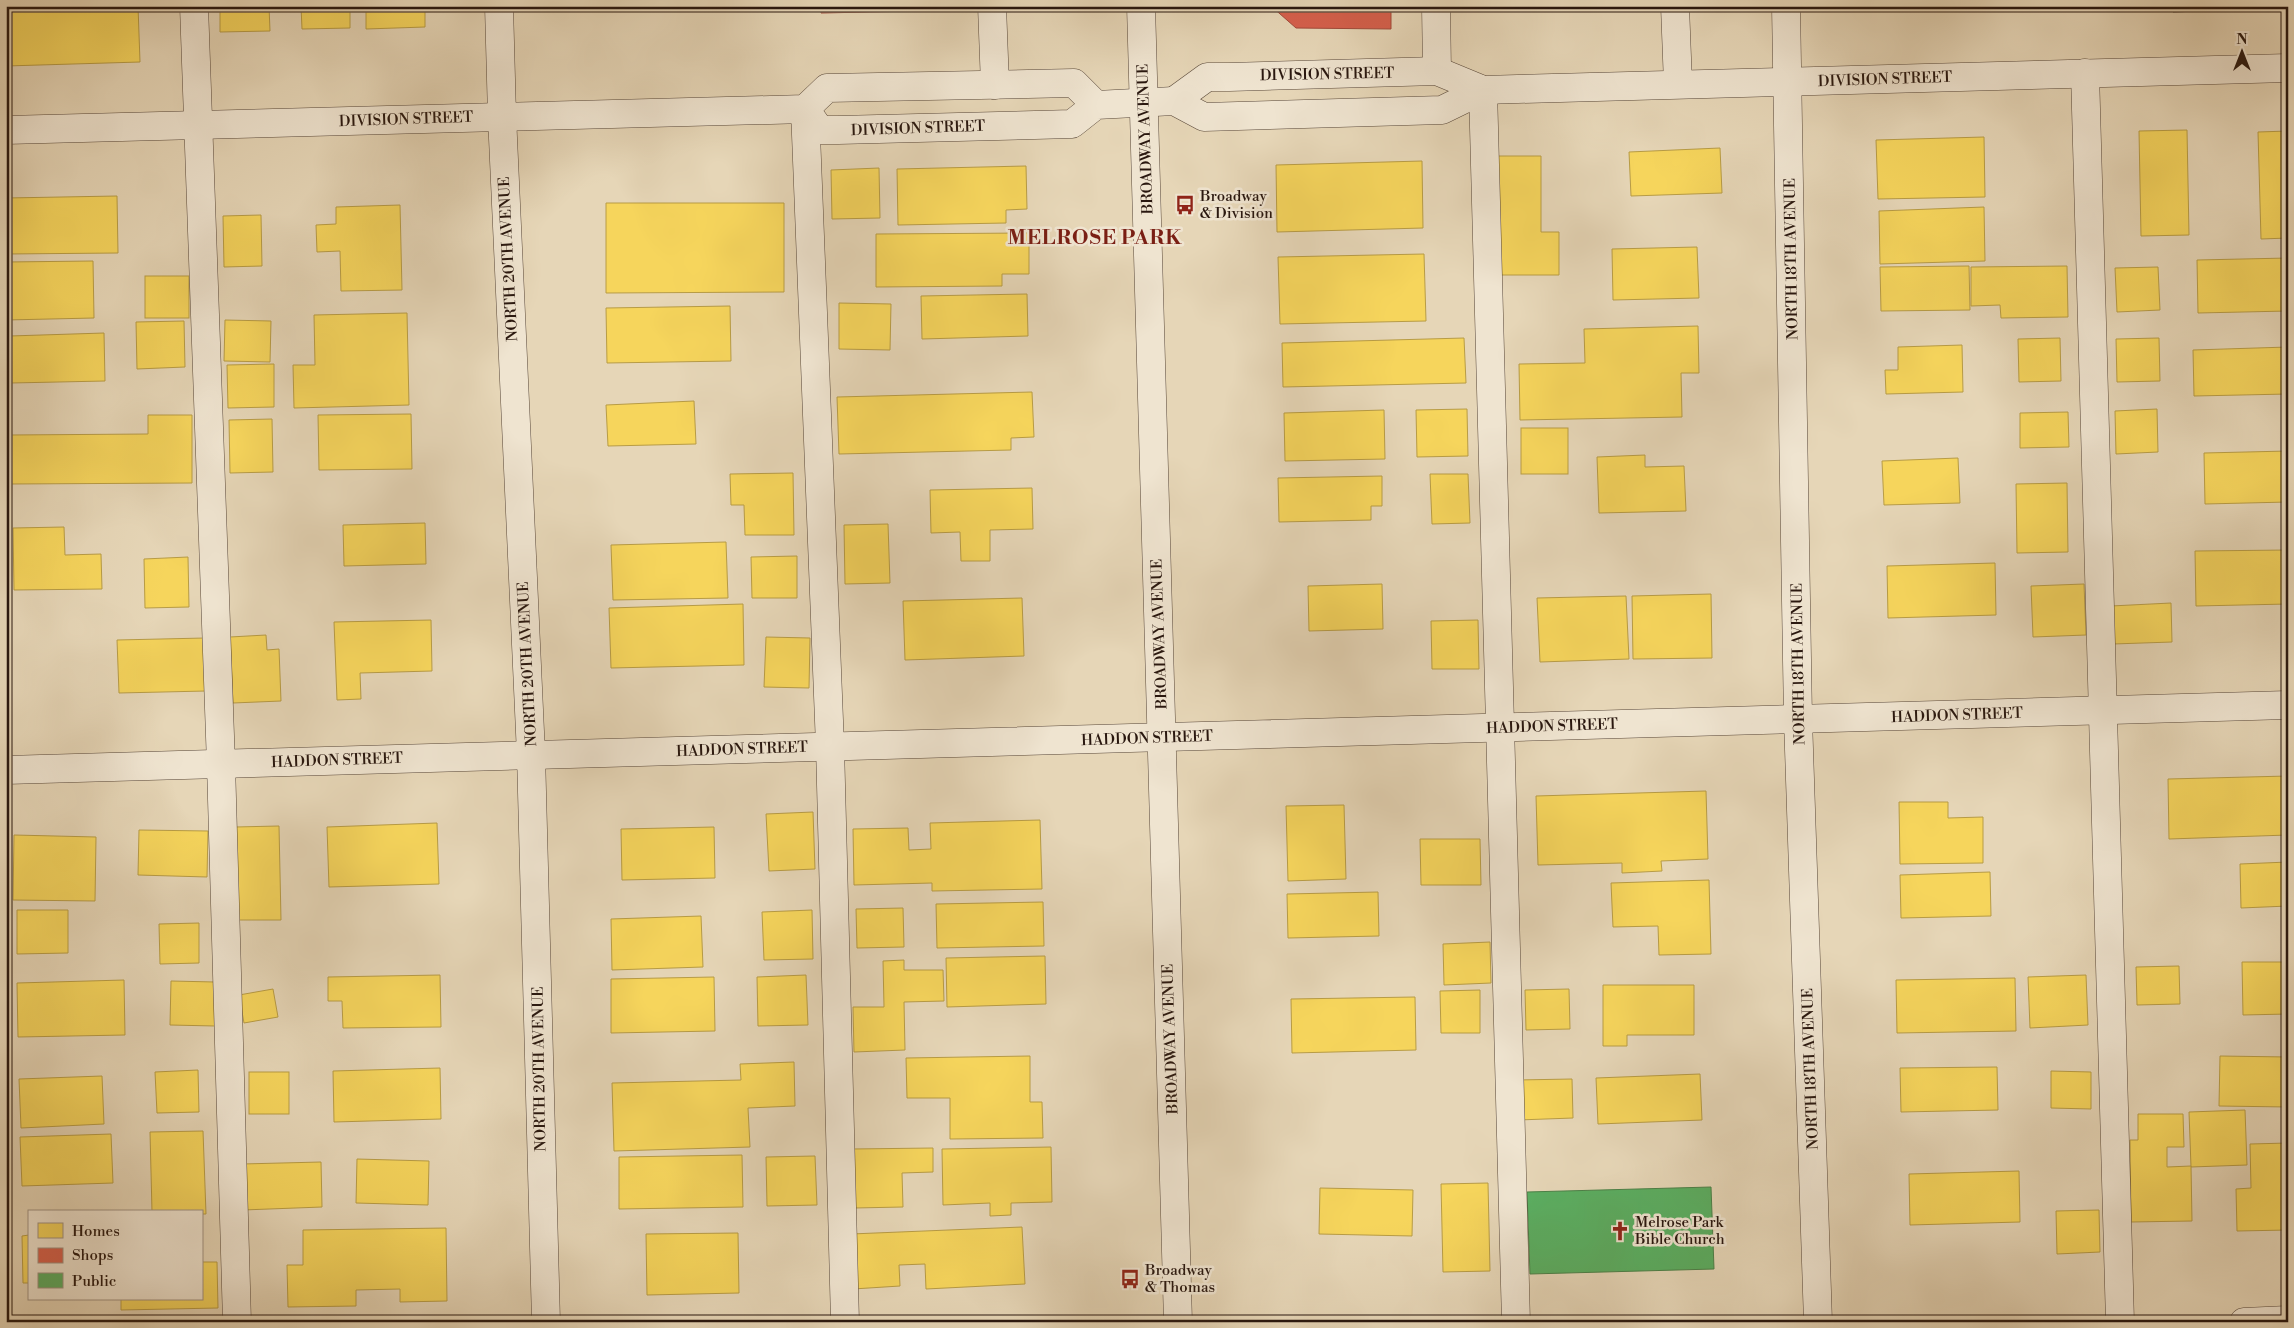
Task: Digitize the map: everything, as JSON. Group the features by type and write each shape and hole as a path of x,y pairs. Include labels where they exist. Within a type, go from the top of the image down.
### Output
{"street":[{"path":"194,6 221,764 237,1322"},
{"name":"NORTH 20TH AVENUE","path":"499,6 502,116 531,754 546,1322"},
{"path":"992,6 995,85"},
{"name":"BROADWAY AVENUE","path":"1141,6 1178,1322"},
{"path":"1436,6 1437,71"},
{"path":"1676,6 1678,84"},
{"name":"NORTH 18TH AVENUE","path":"1786,6 1798,719 1818,1322"},
{"name":"DIVISION STREET","path":"1174,102 1206,77 1437,71 1483,90 2288,68"},
{"path":"2085,73 2120,1322"},
{"path":"845,1322 830,746 805,109 827,88 1074,83 1096,105"},
{"path":"1483,90 1516,1322"},
{"name":"DIVISION STREET","path":"6,130 805,109 820,130 1072,124 1096,105 1174,102 1204,117 1442,110 1483,90"},
{"name":"HADDON STREET","path":"6,770 2288,706"},
{"path":"2244,1322 2288,1320"}],"building: Homes":[{"path":"138,6 140,62 6,66 6,9"},
{"path":"220,6 269,6 270,31 220,32"},
{"path":"301,6 350,6 350,28 302,29"},
{"path":"366,6 425,6 425,27 366,29"},
{"path":"2187,130 2189,235 2141,236 2139,131"},
{"path":"2288,131 2288,238 2261,239 2258,132"},
{"path":"1984,137 1985,197 1878,199 1876,140"},
{"path":"1720,148 1722,193 1631,196 1629,152"},
{"path":"1497,156 1541,156 1541,232 1559,232 1559,275 1497,275"},
{"path":"1422,161 1423,228 1277,232 1276,165"},
{"path":"1026,166 1027,209 1006,210 1006,223 898,225 897,169"},
{"path":"879,168 880,218 832,219 831,170"},
{"path":"117,196 118,253 6,254 6,198"},
{"path":"606,203 784,203 784,292 606,293"},
{"path":"400,205 402,290 341,291 340,251 317,252 316,225 336,224 336,207"},
{"path":"1984,207 1985,261 1880,264 1879,211"},
{"path":"261,215 262,266 224,267 223,216"},
{"path":"1029,233 1029,274 1002,274 1002,286 876,287 876,234"},
{"path":"1697,247 1699,298 1613,300 1612,249"},
{"path":"1424,254 1426,321 1280,324 1278,257"},
{"path":"2288,258 2288,311 2198,313 2197,260"},
{"path":"93,261 94,318 6,320 6,262"},
{"path":"1969,266 1970,310 1881,311 1880,267"},
{"path":"2067,266 2068,317 2001,318 2000,305 1971,306 1971,267"},
{"path":"2158,267 2160,310 2117,312 2115,268"},
{"path":"145,276 189,276 189,318 145,318"},
{"path":"1027,294 1028,336 922,339 921,296"},
{"path":"839,303 891,304 890,350 839,349"},
{"path":"730,306 731,361 607,363 606,308"},
{"path":"407,313 409,405 294,408 293,365 315,365 314,315"},
{"path":"225,320 271,321 270,362 224,361"},
{"path":"184,321 185,367 137,369 136,322"},
{"path":"1698,326 1699,373 1681,373 1682,417 1520,420 1519,364 1585,363 1584,329"},
{"path":"104,333 105,381 11,383 10,336"},
{"path":"1464,338 1466,383 1283,387 1282,343"},
{"path":"2060,338 2061,381 2019,382 2018,339"},
{"path":"2159,338 2160,381 2117,382 2116,339"},
{"path":"1962,345 1963,392 1886,394 1885,370 1898,370 1898,347"},
{"path":"2288,347 2288,394 2194,396 2193,350"},
{"path":"274,364 274,407 228,408 227,365"},
{"path":"1032,392 1034,437 1011,438 1011,450 839,454 837,397"},
{"path":"694,401 696,444 608,446 606,405"},
{"path":"1467,409 1468,456 1417,457 1416,410"},
{"path":"2157,409 2158,452 2116,454 2115,411"},
{"path":"1384,410 1385,459 1285,461 1284,413"},
{"path":"2068,412 2069,447 2020,448 2020,413"},
{"path":"411,414 412,469 319,470 318,415"},
{"path":"148,415 192,415 192,483 10,484 10,435 148,434"},
{"path":"272,419 273,472 230,473 229,420"},
{"path":"1521,428 1568,428 1568,474 1521,474"},
{"path":"2288,451 2288,502 2205,504 2204,453"},
{"path":"1645,455 1645,467 1684,466 1686,511 1599,513 1597,457"},
{"path":"1958,458 1960,503 1884,505 1882,461"},
{"path":"793,473 794,535 745,535 744,505 731,505 730,474"},
{"path":"1430,474 1468,474 1470,523 1432,524"},
{"path":"1382,476 1382,506 1371,506 1371,520 1279,522 1278,478"},
{"path":"2067,483 2068,552 2017,553 2016,484"},
{"path":"1032,488 1033,529 990,530 990,561 961,561 960,532 931,533 930,490"},
{"path":"425,523 426,564 344,566 343,525"},
{"path":"888,524 890,583 845,584 844,525"},
{"path":"64,527 65,555 101,554 102,589 14,590 13,528"},
{"path":"726,542 728,598 613,600 611,545"},
{"path":"2288,550 2288,604 2196,606 2195,551"},
{"path":"797,556 797,598 752,598 751,557"},
{"path":"188,557 189,607 145,608 144,559"},
{"path":"1995,563 1996,615 1888,618 1887,566"},
{"path":"1382,584 1383,629 1309,631 1308,586"},
{"path":"2084,584 2086,635 2033,637 2031,586"},
{"path":"1711,594 1712,658 1633,659 1632,596"},
{"path":"1626,596 1629,659 1540,662 1537,598"},
{"path":"1022,598 1024,656 905,660 903,601"},
{"path":"2171,603 2172,642 2113,644 2111,606"},
{"path":"743,604 744,665 611,668 609,608"},
{"path":"431,620 432,671 360,673 361,699 337,700 334,622"},
{"path":"1478,620 1479,669 1432,669 1431,621"},
{"path":"266,635 267,650 279,649 281,701 233,703 230,637"},
{"path":"766,637 810,638 809,688 764,687"},
{"path":"205,638 206,691 119,693 117,640"},
{"path":"2288,776 2288,835 2169,839 2168,779"},
{"path":"1706,791 1708,859 1661,861 1662,871 1622,873 1622,863 1538,865 1536,796"},
{"path":"1899,802 1948,802 1948,818 1983,817 1983,863 1900,864"},
{"path":"1344,805 1346,879 1288,881 1286,806"},
{"path":"813,812 815,869 769,871 766,814"},
{"path":"1040,820 1042,889 932,891 932,883 854,885 853,829 908,828 909,850 931,849 930,823"},
{"path":"437,823 439,884 329,887 327,827"},
{"path":"279,826 281,920 236,920 235,827"},
{"path":"714,827 715,878 622,880 621,829"},
{"path":"139,830 208,831 207,877 138,875"},
{"path":"14,835 96,837 95,901 13,900"},
{"path":"1420,839 1480,839 1481,885 1421,885"},
{"path":"2288,862 2288,906 2241,908 2240,864"},
{"path":"1990,872 1991,916 1901,918 1900,875"},
{"path":"1709,880 1711,954 1659,955 1658,926 1613,927 1611,883"},
{"path":"1378,892 1379,936 1288,938 1287,894"},
{"path":"1043,902 1044,946 937,948 936,904"},
{"path":"903,908 904,947 857,948 856,909"},
{"path":"17,910 68,910 68,953 17,954"},
{"path":"812,910 813,959 764,960 762,912"},
{"path":"701,916 703,967 612,970 611,919"},
{"path":"199,923 199,963 160,964 159,924"},
{"path":"1490,942 1491,983 1444,985 1443,944"},
{"path":"1045,956 1046,1004 947,1007 946,958"},
{"path":"904,960 904,970 943,970 944,1001 904,1002 905,1050 854,1052 853,1007 884,1007 883,961"},
{"path":"2242,962 2288,962 2288,1014 2243,1015"},
{"path":"2179,966 2180,1004 2137,1005 2136,967"},
{"path":"440,975 441,1027 343,1028 342,1001 328,1001 328,977"},
{"path":"806,975 808,1025 758,1026 757,977"},
{"path":"2086,975 2088,1025 2030,1028 2028,977"},
{"path":"714,977 715,1031 611,1033 611,979"},
{"path":"2015,978 2016,1031 1897,1033 1896,980"},
{"path":"124,980 125,1035 18,1037 17,983"},
{"path":"171,981 215,982 215,1026 170,1025"},
{"path":"1603,985 1694,985 1694,1035 1627,1035 1627,1046 1603,1046"},
{"path":"273,989 278,1017 244,1023 239,995"},
{"path":"1569,989 1570,1029 1526,1030 1525,990"},
{"path":"1480,990 1480,1033 1441,1033 1440,991"},
{"path":"1415,997 1416,1050 1292,1053 1291,999"},
{"path":"1030,1056 1030,1102 1042,1102 1043,1138 950,1139 950,1098 907,1098 906,1058"},
{"path":"2220,1056 2288,1057 2288,1107 2219,1106"},
{"path":"794,1062 795,1106 748,1108 750,1147 614,1151 612,1083 741,1080 740,1064"},
{"path":"1997,1067 1998,1110 1901,1112 1900,1068"},
{"path":"440,1068 441,1119 334,1122 333,1071"},
{"path":"198,1070 199,1112 157,1113 155,1072"},
{"path":"2051,1071 2091,1072 2091,1109 2051,1108"},
{"path":"249,1072 289,1072 289,1114 249,1114"},
{"path":"1700,1074 1702,1120 1598,1124 1596,1078"},
{"path":"102,1076 104,1124 21,1128 19,1079"},
{"path":"1572,1079 1573,1118 1518,1120 1517,1080"},
{"path":"2245,1110 2247,1165 2191,1167 2189,1112"},
{"path":"2138,1114 2183,1114 2184,1147 2167,1147 2167,1167 2191,1166 2192,1221 2131,1222 2130,1140 2138,1140"},
{"path":"203,1131 206,1214 202,1214 202,1210 152,1210 150,1132"},
{"path":"111,1134 113,1183 22,1186 20,1137"},
{"path":"2288,1143 2288,1230 2237,1231 2236,1189 2251,1188 2250,1144"},
{"path":"1051,1147 1052,1202 1011,1203 1011,1215 990,1216 990,1203 943,1205 942,1149"},
{"path":"933,1148 933,1172 902,1173 903,1207 854,1208 852,1149"},
{"path":"742,1155 743,1207 619,1209 619,1157"},
{"path":"815,1156 817,1205 767,1206 766,1157"},
{"path":"357,1159 429,1161 428,1205 356,1203"},
{"path":"321,1162 322,1207 243,1210 242,1164"},
{"path":"2019,1171 2020,1222 1910,1225 1909,1174"},
{"path":"1488,1183 1490,1271 1443,1272 1441,1184"},
{"path":"1320,1188 1413,1190 1412,1236 1319,1234"},
{"path":"2099,1210 2100,1252 2057,1254 2056,1211"},
{"path":"1022,1227 1025,1284 926,1289 925,1264 899,1265 900,1286 853,1289 851,1234"},
{"path":"446,1228 447,1301 400,1302 400,1289 356,1290 356,1306 288,1307 287,1265 303,1265 303,1230"},
{"path":"738,1233 739,1293 647,1295 646,1234"},
{"path":"28,1235 28,1283 23,1283 22,1236"},
{"path":"202,1262 217,1262 218,1308 121,1310 121,1300 202,1300"}],"building: Shops":[{"path":"821,6 915,6 915,11 821,13"},
{"path":"1271,6 1391,6 1391,29 1296,28"}],"building: Public":[{"name":"Melrose Park Bible Church","path":"1711,1187 1714,1269 1530,1274 1527,1192"}],"building: Other":[{"path":"1844,6 1902,6 1902,9 1844,10"},
{"path":"2173,6 2223,6 2223,10 2173,12"}],"place":[{"name":"Broadway & Division","path":"1185,205"},
{"name":"Melrose Park Bible Church","path":"1620,1231"},
{"name":"Broadway & Thomas","path":"1130,1279"}],"district":[{"name":"MELROSE PARK","path":"1095,237"}]}
